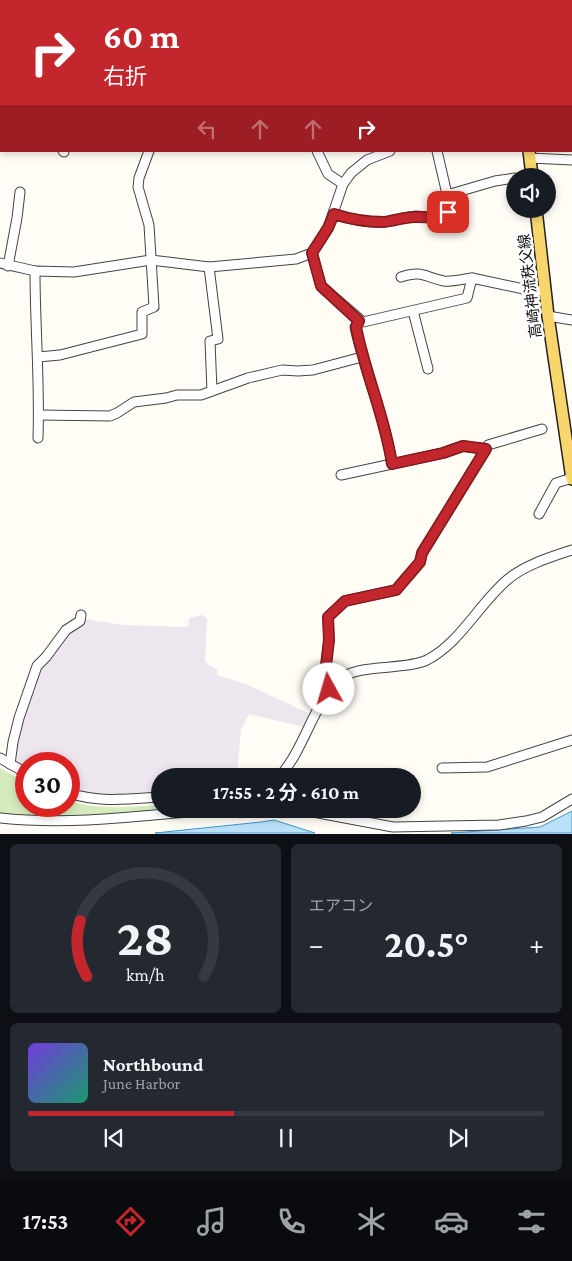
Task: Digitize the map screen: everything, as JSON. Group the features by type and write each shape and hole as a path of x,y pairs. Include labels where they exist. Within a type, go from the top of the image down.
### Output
{"main road":[{"path":"529,155 530,168"},
{"name":"高崎神流秩父線","path":"537,218 548,316 572,479"}],"street":[{"path":"454,0 471,0"},
{"path":"38,357 60,355 142,334 142,312 154,307 149,225 138,188 139,178 149,152"},
{"path":"317,152 328,174 343,184"},
{"path":"20,192 17,218 4,264 35,271 74,272 152,260 209,267 296,259 312,253 328,228 343,184 358,166 367,160 387,152"},
{"path":"334,214 374,222 386,222 417,216 438,218 444,215 450,207 436,152"},
{"path":"529,155 572,160"},
{"path":"447,195 506,179"},
{"path":"312,253 321,286 359,321 363,322 467,298 472,278"},
{"path":"209,267 218,339 210,341 212,392"},
{"path":"35,271 38,438"},
{"path":"401,277 422,273 447,281 472,278 528,290 545,290"},
{"path":"413,311 428,369"},
{"path":"548,316 572,320"},
{"path":"359,321 356,327 362,357 370,377 388,440 392,464"},
{"path":"39,415 104,416 117,413 134,402 177,395 201,395 232,383 265,374 282,370 313,370 362,357"},
{"path":"329,689 325,674 329,640 328,617 345,601 396,590 404,583 420,562 422,553 488,445 542,429"},
{"path":"341,475 443,453 463,446 486,449"},
{"path":"538,514 556,483 572,479"},
{"path":"287,768 329,689 341,677 359,671 424,661 444,649 508,579 538,562 572,550"},
{"path":"10,764 19,718 37,666 66,630 80,621 81,615"},
{"path":"442,768 488,767 572,740"},
{"path":"0,758 15,767"},
{"path":"80,795 103,800 151,797"},
{"path":"345,818 393,827 499,825 542,817 572,799"},
{"path":"0,818 21,820 92,819 151,814"}],"shaded area":[{"path":"202,615 207,618 205,662 217,670 217,675 246,684 310,714 303,727 249,714 241,729 238,768 151,768 151,792 100,795 80,791 80,752 15,752 14,761 15,744 38,667 67,632 73,630 85,619 123,625 188,627 189,618"}],"green space":[{"path":"0,768 15,776 15,817 80,817 80,804 102,807 151,805 151,816 0,820"}],"water":[{"path":"572,811 572,833 451,833 540,827"},
{"path":"274,820 315,833 155,833 261,822"}],"route":[{"path":"329,689 325,674 329,640 328,617 345,601 396,590 404,583 420,562 422,553 486,449 463,446 443,453 392,464 388,440 370,377 362,357 356,327 359,321 321,286 312,253 328,228 334,214 374,222 386,222 417,216 438,218 448,212"}]}
